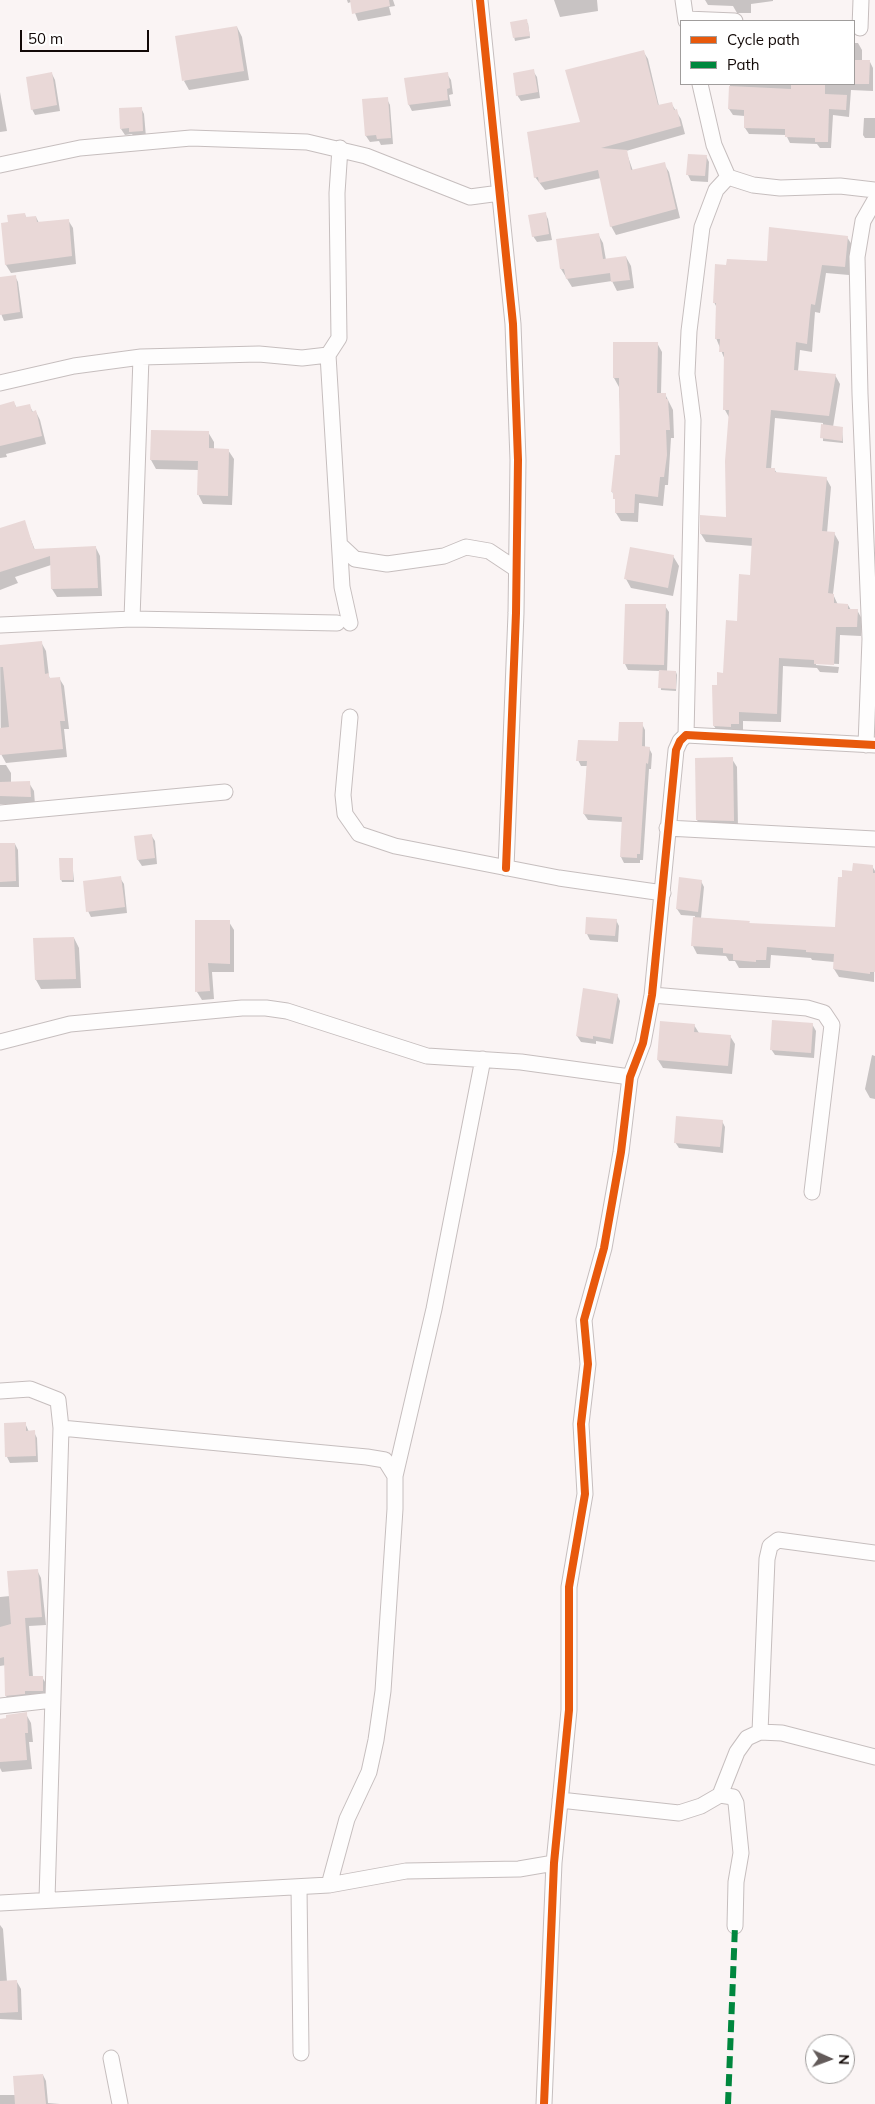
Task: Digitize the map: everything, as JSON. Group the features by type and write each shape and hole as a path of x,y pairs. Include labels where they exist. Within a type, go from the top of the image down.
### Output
{"street":[{"path":"480,0 513,324 518,460 506,868"},
{"path":"683,0 686,20"},
{"path":"861,0 863,28"},
{"path":"700,85 714,145 728,177 753,185 780,188 840,186 875,190"},
{"path":"0,164 80,148 191,138 307,142 340,148 401,168 470,197 500,193"},
{"path":"0,625 132,619 343,623 328,355 338,338 337,193 340,148"},
{"path":"544,2104 554,1863 569,1710 570,1574 586,1494 581,1424 588,1364 584,1320 604,1248 621,1152 630,1077 643,1043 652,995 676,750 680,741 686,735 693,420 687,374 689,331 702,227 716,190 728,177"},
{"path":"686,735 870,745 870,639 860,394 857,257 863,221 875,200"},
{"path":"0,383 74,366 141,356 259,354 302,358 328,355"},
{"path":"132,619 141,356"},
{"path":"340,545 355,559 387,564 444,556 466,547 488,550 516,569"},
{"path":"350,717 343,795 345,814 359,834 395,846 506,868 663,893"},
{"path":"0,812 225,792"},
{"path":"667,828 875,839"},
{"path":"652,995 807,1008 824,1013 832,1025 812,1192"},
{"path":"0,1042 70,1024 242,1008 266,1008 287,1011 427,1056 521,1062 630,1077"},
{"path":"329,1885 347,1819 369,1772 376,1740 383,1691 394,1509 394,1476 434,1309 483,1059"},
{"path":"0,1391 30,1389 58,1400 62,1428 47,1900"},
{"path":"62,1428 385,1460 394,1476"},
{"path":"760,1732 767,1558 770,1546 778,1540 875,1553"},
{"path":"0,1706 53,1700"},
{"path":"560,1800 679,1813 701,1806 720,1795 737,1752 747,1738 760,1732 782,1733 875,1757"},
{"path":"720,1795 733,1797 736,1803 742,1852 736,1882 735,1926"},
{"path":"0,1903 299,1888 329,1885 406,1871 519,1869 554,1863"},
{"path":"299,1888 300,2054"},
{"path":"111,2058 120,2104"}],"building":[{"path":"350,0 389,0 390,6 352,14"},
{"path":"527,19 530,36 513,38 510,22"},
{"path":"237,26 244,71 182,81 175,36"},
{"path":"644,50 658,105 672,102 674,110 677,109 681,126 601,148 627,150 631,170 665,162 676,209 610,227 598,170 539,183 538,177 534,178 527,132 580,122 565,70"},
{"path":"855,60 870,60 869,84 855,84"},
{"path":"534,69 538,92 516,96 513,73"},
{"path":"52,72 57,105 31,110 26,77"},
{"path":"448,72 450,88 447,89 448,100 408,105 404,78"},
{"path":"791,85 825,85 825,94 847,95 846,110 829,109 828,142 815,142 815,138 785,137 785,129 744,128 744,110 728,109 729,86 791,89"},
{"path":"388,97 391,138 377,139 376,135 365,136 362,99"},
{"path":"142,107 143,131 129,132 129,128 120,129 119,108"},
{"path":"688,154 707,155 705,176 686,175"},
{"path":"546,212 549,234 532,237 528,215"},
{"path":"25,213 26,217 36,216 37,222 69,219 72,256 5,265 1,223 8,222 7,215"},
{"path":"769,227 848,236 845,267 822,265 815,305 811,304 807,344 796,342 794,370 836,374 829,416 771,410 766,468 775,468 775,472 827,477 822,531 835,532 828,593 834,594 834,603 848,604 848,609 858,609 857,627 836,627 834,665 814,664 814,660 779,658 777,714 739,712 739,724 731,724 731,727 713,726 712,685 717,685 717,672 723,673 726,620 737,621 739,574 750,575 752,538 700,534 700,515 726,517 725,461 729,410 723,410 724,352 719,352 720,339 715,339 716,303 713,303 715,264 726,265 727,259 767,261"},
{"path":"599,233 603,259 626,256 630,280 611,282 610,273 566,279 564,269 560,269 556,239"},
{"path":"16,275 20,312 0,315 0,277"},
{"path":"613,342 658,342 657,393 666,393 666,399 668,399 670,430 666,430 667,455 664,477 660,477 658,497 635,494 634,513 615,513 615,499 613,499 613,492 611,492 615,455 620,455 619,378 613,378"},
{"path":"14,401 16,407 30,404 32,412 36,410 42,436 0,446 0,405"},
{"path":"821,424 843,427 842,441 820,438"},
{"path":"151,430 209,431 209,448 229,449 228,496 197,495 198,461 150,460"},
{"path":"25,520 34,549 96,546 98,588 51,589 50,556 0,572 0,528"},
{"path":"630,547 674,555 668,588 624,579"},
{"path":"625,604 666,604 664,665 623,664"},
{"path":"42,641 45,674 49,673 49,678 60,677 65,721 60,721 63,749 0,755 0,728 9,727 3,667 0,667 0,645"},
{"path":"659,670 676,671 676,689 658,688"},
{"path":"619,722 643,722 642,746 650,747 648,764 646,763 640,854 637,854 637,858 620,857 622,817 583,814 587,761 576,761 578,740 618,741"},
{"path":"733,757 734,821 696,820 695,758"},
{"path":"30,781 31,797 0,796 0,782"},
{"path":"152,834 155,858 137,860 134,836"},
{"path":"0,843 15,843 16,881 0,882"},
{"path":"59,858 73,858 73,880 60,880"},
{"path":"853,863 873,865 873,873 875,873 875,972 870,972 870,974 833,969 834,954 806,952 806,950 767,947 766,960 756,960 756,962 733,960 733,954 723,953 723,948 691,946 693,917 750,921 749,923 835,927 838,877 842,877 842,870 852,871"},
{"path":"121,876 125,907 86,912 83,881"},
{"path":"679,877 702,880 698,912 676,909"},
{"path":"586,917 617,919 615,936 585,934"},
{"path":"195,920 230,920 230,964 208,963 210,991 195,992"},
{"path":"74,937 76,979 35,980 33,938"},
{"path":"583,988 618,994 610,1039 576,1036"},
{"path":"772,1020 813,1023 811,1053 770,1050"},
{"path":"660,1021 695,1024 694,1032 731,1035 728,1066 657,1060"},
{"path":"676,1116 723,1120 720,1147 674,1143"},
{"path":"26,1422 26,1431 35,1430 36,1456 5,1457 4,1423"},
{"path":"38,1569 42,1617 25,1618 29,1676 43,1676 43,1691 25,1691 25,1694 5,1696 4,1657 0,1658 0,1627 11,1624 7,1571"},
{"path":"27,1712 28,1733 25,1733 27,1760 0,1762 0,1719 6,1718 6,1715"},
{"path":"17,1980 18,2012 0,2013 0,1981"},
{"path":"43,2074 46,2104 15,2104 13,2076"}],"marked path":[{"path":"728,2104 735,1926"}],"cycle path":[{"path":"480,0 513,324 518,460 516,613 506,868"},
{"path":"544,2104 554,1863 569,1710 569,1587 585,1494 581,1424 588,1364 584,1320 604,1248 621,1152 630,1077 643,1043 652,995 676,750 680,741 686,735 875,745"}]}
